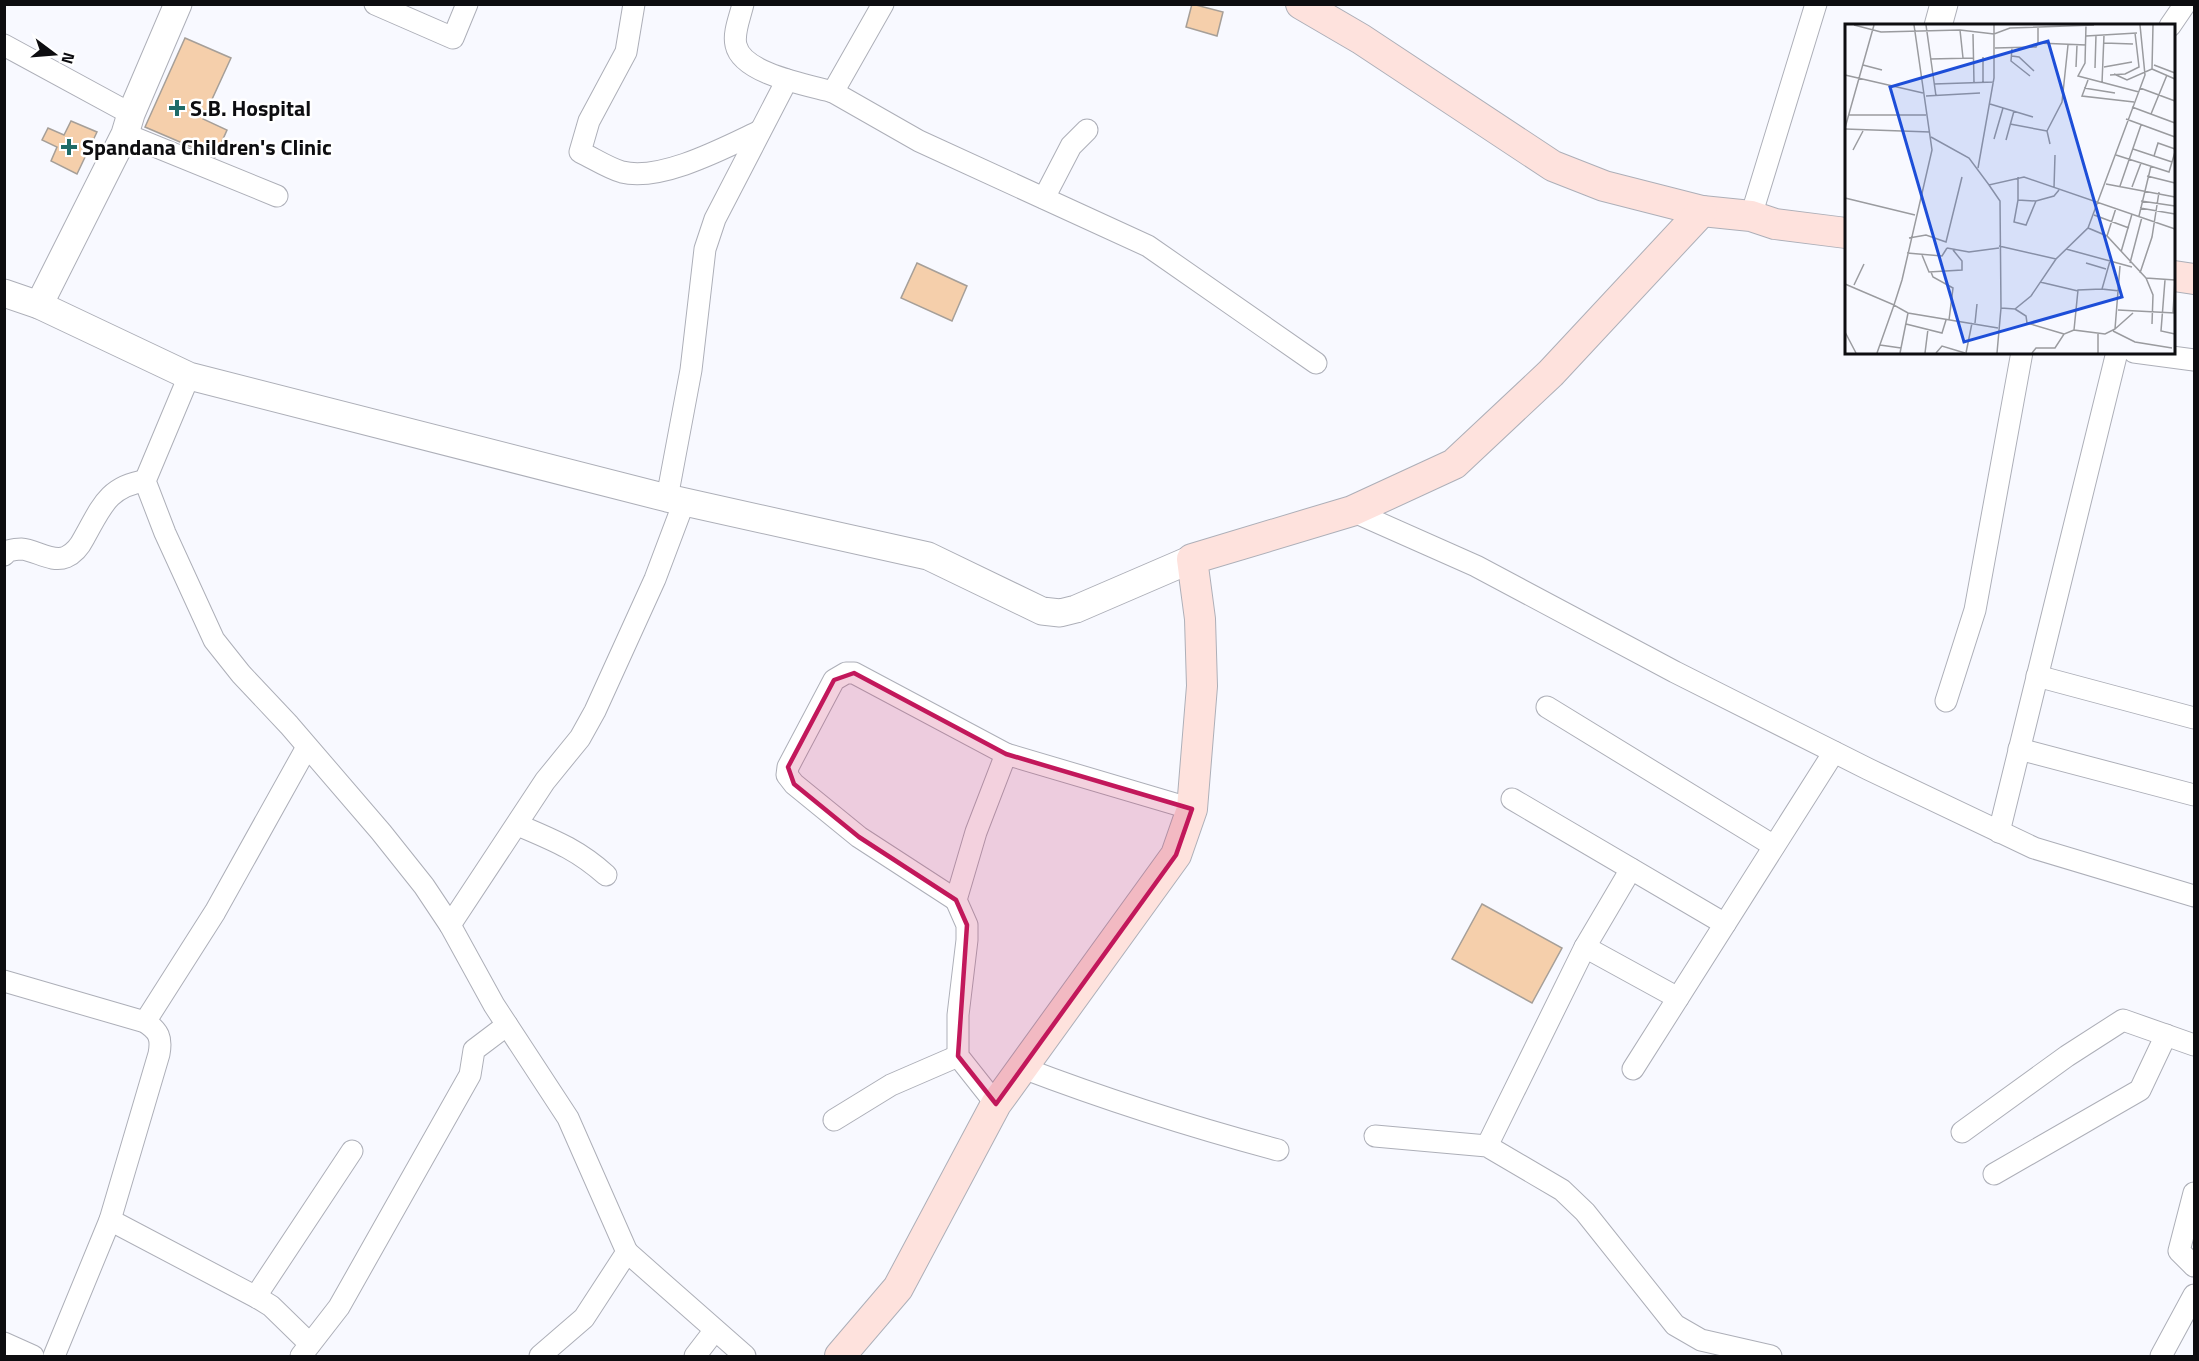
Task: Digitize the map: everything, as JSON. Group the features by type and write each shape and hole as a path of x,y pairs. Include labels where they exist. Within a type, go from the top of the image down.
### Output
{"main road":[{"path":"1301,4 1361,39 1552,166 1604,186 1702,211 1750,216 1775,224 1845,233"},
{"path":"1750,216 1778,210 1845,217"},
{"path":"840,1356 898,1288 996,1104 1176,855 1192,809 1202,686 1200,619 1192,559 1352,511 1454,464 1551,373 1702,211"},
{"path":"2175,259 2194,261"},
{"path":"2175,276 2194,279"}],"street":[{"path":"39,305 128,124 178,4"},
{"path":"375,4 453,38 467,4"},
{"path":"634,4 626,52 589,121 580,152 623,172 654,173 698,160 760,131"},
{"path":"743,4 737,26 736,46 743,59 752,66 787,80 833,92 919,141 1148,246 1317,363"},
{"path":"833,92 883,4"},
{"path":"1750,216 1816,4"},
{"path":"1939,24 1944,4"},
{"path":"2171,24 2185,4"},
{"path":"4,45 128,124 277,196"},
{"path":"450,925 545,781 580,738 595,711 655,579 676,500 705,249 715,219 787,80"},
{"path":"1044,198 1071,146 1087,130"},
{"path":"4,293 39,305 189,376 676,500 928,556 1042,611 1060,613 1076,609 1192,559"},
{"path":"1946,701 1975,610 2022,354"},
{"path":"1999,832 2116,354"},
{"path":"2148,354 2194,360"},
{"path":"189,376 145,482 165,533 214,640 241,674 381,832 424,886 450,925 507,1025 568,1118 627,1252 746,1356"},
{"path":"4,555 8,551 21,549 56,559 64,558 79,548 105,501 128,483 145,482"},
{"path":"1352,511 1476,566 1675,672 1999,832 2034,848 2194,896"},
{"path":"996,1104 958,1056 958,1015 967,925 956,900 859,837 794,784 787,775 788,767 834,680 846,673 854,673 1006,754 1192,809"},
{"path":"2037,676 2194,718"},
{"path":"1547,707 1774,846"},
{"path":"145,1022 215,912 308,747"},
{"path":"2019,749 2194,795"},
{"path":"1633,1069 1834,752"},
{"path":"956,900 976,832 1006,754"},
{"path":"1512,799 1725,924"},
{"path":"518,825 570,848 587,858 606,875"},
{"path":"1487,1146 1585,946 1631,869"},
{"path":"1585,946 1678,998"},
{"path":"4,981 145,1022 160,1035 161,1043 110,1220 54,1356"},
{"path":"1962,1132 2067,1056 2123,1020 2194,1045"},
{"path":"352,1151 255,1296 265,1302 305,1350 339,1307 470,1076 474,1050 507,1025"},
{"path":"1994,1174 2140,1090 2166,1035"},
{"path":"834,1120 891,1085 958,1056"},
{"path":"1023,1068 1089,1093 1190,1126 1278,1150"},
{"path":"1375,1136 1487,1146 1562,1190 1585,1212 1675,1325 1701,1340 1771,1356"},
{"path":"2194,1193 2179,1251 2194,1266"},
{"path":"110,1220 265,1302"},
{"path":"540,1356 584,1318 627,1252"},
{"path":"2161,1356 2194,1295"},
{"path":"695,1356 715,1330"},
{"path":"4,1343 33,1356"}],"highlighted area":[{"path":"854,673 1006,754 1192,809 1176,855 996,1104 958,1056 967,925 956,900 859,837 794,784 788,767 834,680"}],"building":[{"path":"1192,4 1223,12 1217,36 1186,27"},
{"path":"185,38 231,58 203,119 227,130 215,157 145,127"},
{"path":"71,121 97,132 77,174 51,161 57,147 42,140 48,128 64,135"},
{"path":"917,263 967,286 952,321 901,298"},
{"path":"1482,904 1562,948 1532,1003 1452,959"}],"place":[{"name":"S.B. Hospital","path":"177,108"},
{"name":"Spandana Children's Clinic","path":"69,147"}]}
